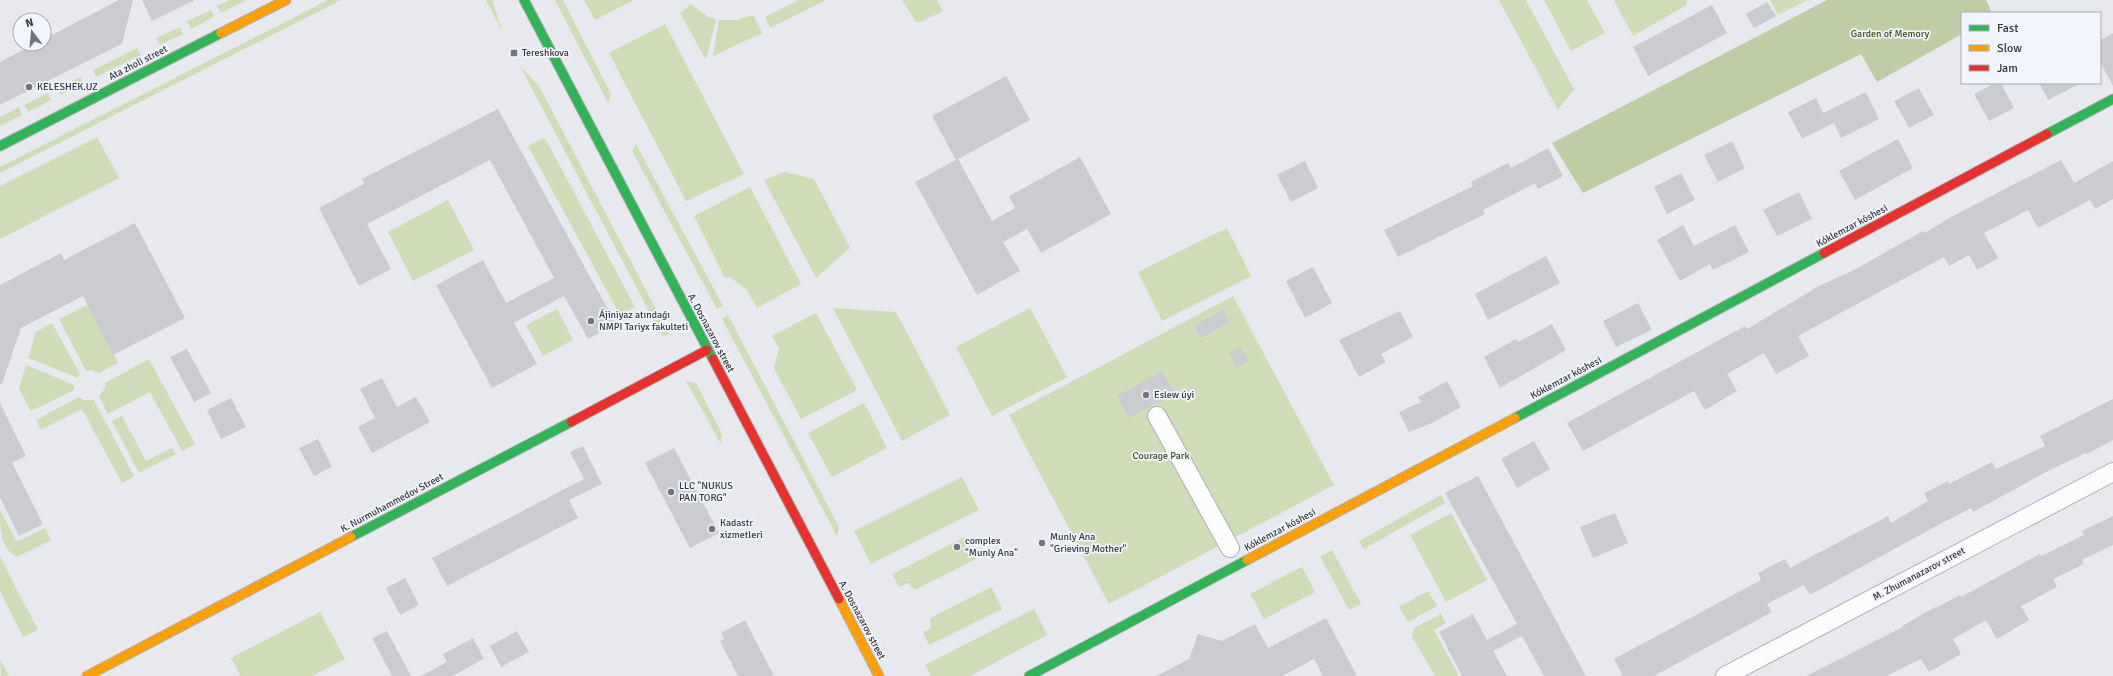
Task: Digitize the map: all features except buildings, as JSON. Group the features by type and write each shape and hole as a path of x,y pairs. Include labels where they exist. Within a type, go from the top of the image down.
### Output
{"street":[{"name":"Ata zholi street","path":"0,146 286,0"},
{"name":"A. Dosnazarov street","path":"524,0 879,676"},
{"name":"Kóklemzar kóshesi","path":"1029,676 2113,99"},
{"name":"K. Nurmuhammedov Street","path":"87,676 707,350"},
{"path":"1158,416 1230,548"},
{"name":"M. Zhumanazarov street","path":"1725,676 2113,472"}],"green space":[{"path":"230,0 247,0 221,13 217,6"},
{"path":"328,0 341,0 0,173 0,167"},
{"path":"486,0 492,0 503,33"},
{"path":"555,0 563,0 611,94 608,103"},
{"path":"584,0 634,0 595,20"},
{"path":"799,0 826,0 770,28 765,17"},
{"path":"902,0 937,0 943,11 921,22 916,22"},
{"path":"1499,0 1526,0 1574,89 1558,110"},
{"path":"1544,0 1587,0 1605,33 1571,51"},
{"path":"1614,0 1687,0 1687,5 1633,36"},
{"path":"1770,0 1808,0 1778,15"},
{"name":"Garden of Memory","path":"1827,0 1986,0 1992,12 1961,12 1961,35 1877,82 1861,54 1583,193 1552,143"},
{"path":"691,4 708,17 716,19 706,60 680,13"},
{"path":"211,10 214,17 191,29 187,21"},
{"path":"753,15 762,33 713,56 719,20 736,20"},
{"path":"665,24 744,174 686,201 609,53"},
{"path":"180,27 183,34 160,45 156,38"},
{"path":"137,48 141,55 96,77 93,70"},
{"path":"520,66 539,86 669,334 662,336"},
{"path":"80,77 84,84 60,95 57,88"},
{"path":"48,93 51,100 28,112 24,105"},
{"path":"19,107 22,115 0,126 0,117"},
{"path":"97,137 119,178 0,239 0,186"},
{"path":"545,138 635,307 620,315 528,146"},
{"path":"636,144 723,306 717,309 632,151"},
{"path":"784,172 814,179 850,248 816,278 764,180"},
{"path":"750,187 801,284 757,308 747,290 730,277 725,278 694,216"},
{"path":"448,200 474,250 413,281 388,232"},
{"path":"1227,228 1251,276 1162,321 1138,272"},
{"name":"Courage Park","path":"1233,296 1334,485 1109,604 1009,415"},
{"path":"89,304 118,363 99,373 92,370 86,371 59,319"},
{"path":"833,308 896,312 950,415 902,441"},
{"path":"1030,308 1067,377 992,416 956,347"},
{"path":"557,309 573,340 543,356 526,325"},
{"path":"816,313 857,390 801,419 774,368 779,348 772,336"},
{"path":"728,315 839,527 837,536 722,319"},
{"path":"52,323 80,374 78,378 28,358 36,332"},
{"path":"149,359 195,444 182,451 150,392 108,414 99,397 105,388 105,383"},
{"path":"26,365 74,385 74,390 31,411 19,389"},
{"path":"686,381 696,383 722,434 721,444"},
{"path":"79,397 83,400 94,400 134,476 122,483 82,409 41,430 36,420"},
{"path":"864,403 887,448 832,477 808,433"},
{"path":"122,416 146,461 172,448 176,454 139,473 112,421"},
{"path":"962,477 979,510 871,564 854,531"},
{"path":"1441,495 1445,503 1364,549 1359,541"},
{"path":"0,510 17,542 45,528 51,540 17,557 7,549 4,543 0,523"},
{"path":"1451,513 1487,580 1446,602 1410,535"},
{"path":"965,537 976,559 915,590 908,583 899,587 892,574"},
{"path":"1332,550 1361,604 1349,610 1320,556"},
{"path":"0,557 38,630 23,637 0,591"},
{"path":"1302,567 1315,592 1264,619 1250,594"},
{"path":"991,587 1002,609 929,645 923,632 931,628 930,618"},
{"path":"1428,591 1437,606 1408,622 1399,607"},
{"path":"1034,609 1047,635 970,676 931,676 925,665"},
{"path":"320,612 345,659 312,676 241,676 231,658"},
{"path":"1441,614 1446,623 1434,630 1459,676 1435,676 1412,637 1414,628"},
{"path":"0,659 9,676 1,676"}],"traffic: fast":[{"path":"524,0 713,359"},
{"path":"0,146 221,33"},
{"path":"2047,134 2113,99"},
{"path":"1515,418 1824,253"},
{"path":"351,537 571,422"},
{"path":"1029,676 1247,560"}],"traffic: slow":[{"path":"221,33 286,0"},
{"path":"1247,560 1515,418"},
{"path":"87,676 351,537"},
{"path":"839,599 879,676"}],"traffic: jam":[{"path":"1824,253 2047,134"},
{"path":"571,422 707,350"},
{"path":"713,359 839,599"}],"place":[{"name":"Tereshkova","path":"514,53"},
{"name":"KELESHEK.UZ","path":"29,87"},
{"name":"Ájiniyaz atındaǵı NMPI Tariyx fakulteti","path":"591,321"},
{"name":"Eslew úyi","path":"1146,395"},
{"name":"LLC \"NUKUS PAN TORG\"","path":"671,492"},
{"name":"Kadastr xizmetleri","path":"712,529"},
{"name":"Munly Ana \"Grieving Mother\"","path":"1042,543"},
{"name":"complex \"Munly Ana\"","path":"957,547"}]}
